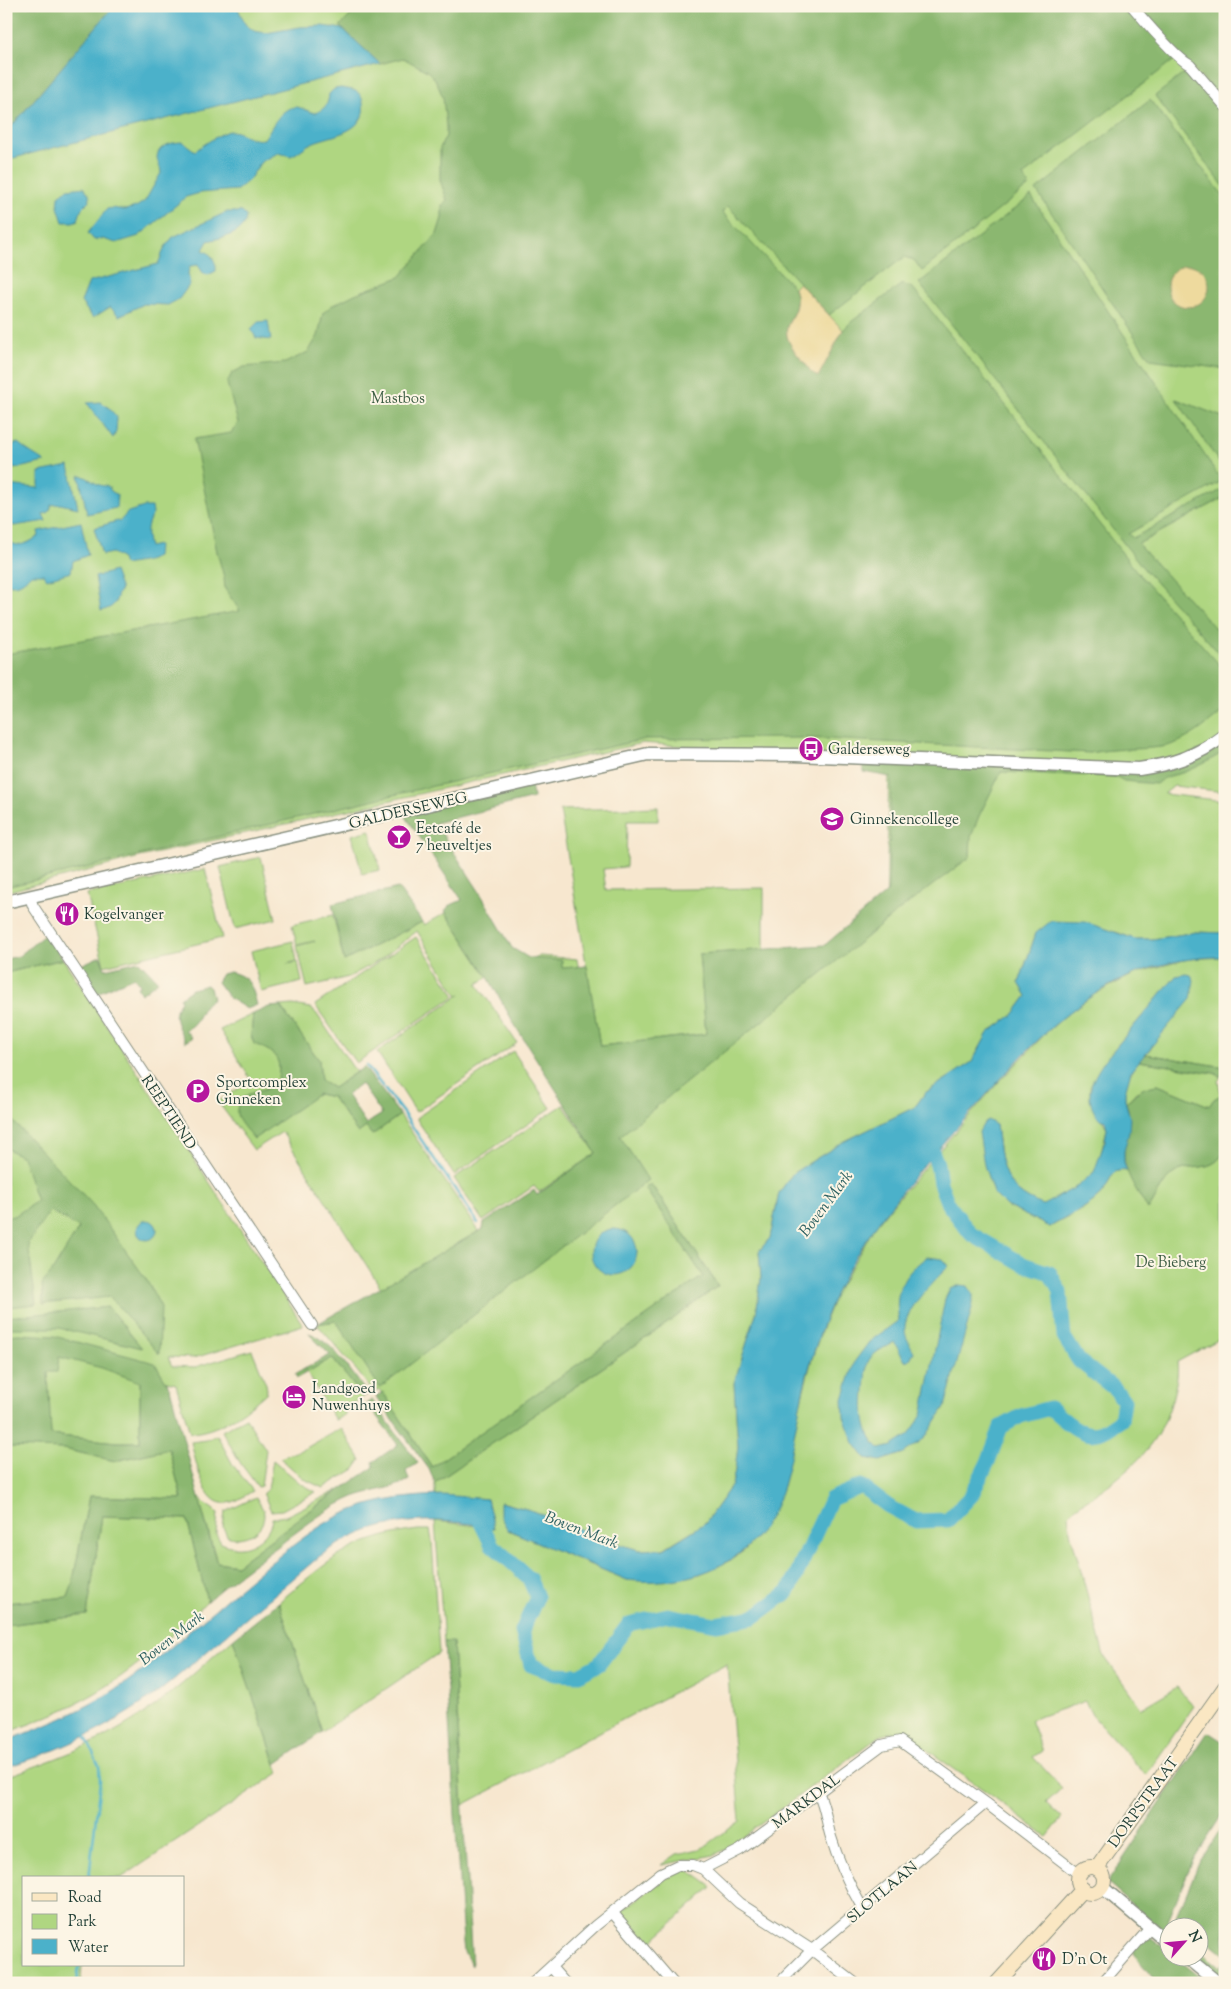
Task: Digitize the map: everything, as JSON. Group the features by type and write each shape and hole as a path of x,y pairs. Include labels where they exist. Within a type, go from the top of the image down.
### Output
{"main road":[{"name":"DORPSTRAAT","path":"1097,1868 1142,1801 1191,1737 1225,1687"},
{"path":"1086,1868 1097,1868 1104,1876 1102,1887 1094,1893 1083,1889 1079,1882 1080,1875 1086,1868"},
{"path":"998,1983 1083,1889"}],"street":[{"path":"1132,6 1177,54 1190,64 1225,106"},
{"name":"GALDERSEWEG","path":"6,902 648,754 795,755 1139,769 1168,765 1187,758 1214,743 1225,734"},
{"name":"REEPTIEND","path":"30,897 33,906 312,1325"},
{"name":"MARKDAL","path":"703,1869 740,1850 882,1745 900,1741 986,1802 1080,1875"},
{"path":"818,1792 824,1803 830,1833 845,1878 863,1909"},
{"name":"SLOTLAAN","path":"779,1983 812,1950 863,1909 986,1802"},
{"path":"533,1983 612,1912 661,1874 678,1864 693,1864 703,1869 739,1902 812,1950 855,1983"},
{"path":"1102,1887 1158,1935"},
{"path":"612,1912 673,1983"},
{"path":"1102,1983 1150,1928"},
{"path":"1197,1966 1218,1983"},
{"path":"551,1967 565,1983"}],"green space":[{"name":"Mastbos","path":"6,6 1225,6 1225,494 1132,541 1141,547 1138,544 1225,497 1225,747 1216,756 1225,751 1225,792 1174,786 1164,794 1225,801 1225,933 1196,932 1153,939 1135,939 1116,932 1036,933 1019,983 1027,996 1013,1015 988,1033 972,1062 925,1093 915,1107 843,1142 793,1173 779,1193 770,1238 759,1251 761,1278 756,1314 734,1383 738,1447 732,1485 705,1523 663,1549 639,1550 612,1542 530,1510 501,1502 508,1530 627,1580 681,1578 700,1574 731,1560 745,1550 759,1534 784,1484 800,1405 812,1359 836,1293 874,1228 898,1198 996,1085 1047,1032 1071,1011 1095,994 1136,973 1188,959 1225,957 1225,1067 1146,1054 1151,1048 1184,975 1176,976 1105,1060 1090,1087 1090,1100 1107,1128 1098,1166 1094,1172 1078,1186 1043,1206 1019,1192 1011,1183 1002,1164 998,1141 1006,1206 1050,1227 1098,1197 1117,1171 1127,1171 1148,1210 1169,1177 1180,1171 1214,1163 1225,1151 1225,1336 1177,1362 1176,1381 1166,1419 1147,1450 1108,1486 1076,1507 1068,1515 1070,1531 1104,1656 1141,1708 1177,1687 1194,1706 1146,1775 1092,1715 1085,1701 1030,1720 1042,1751 1033,1757 1062,1788 1046,1803 1062,1818 1047,1837 913,1740 892,1732 880,1736 728,1848 714,1855 661,1865 677,1854 699,1849 707,1845 740,1821 727,1664 463,1805 453,1643 444,1642 435,1521 494,1528 487,1499 435,1495 435,1483 669,1322 718,1286 653,1187 648,1192 704,1276 432,1467 384,1395 378,1390 374,1393 317,1324 336,1321 341,1328 607,1149 500,967 540,956 577,959 595,1061 718,1044 830,960 886,913 889,763 643,743 140,857 6,892","holes":["630,1236 635,1244 637,1253 604,1273 594,1263"]},
{"path":"6,6 114,6 6,133"},
{"name":"Mastbos","path":"360,6 1225,6 1225,101 1192,67 1188,71 1225,112 1225,188 1155,96 1187,71 1177,58 1023,176 1029,186 922,271 914,260 904,257 829,315 728,206 722,212 794,288 795,308 787,328 787,337 802,360 818,376 843,330 851,322 902,284 913,288 1138,573 1225,671 1225,710 1195,733 1170,745 1090,753 806,738 646,739 398,794 6,887 6,654 240,611 225,589 194,439 231,433 238,423 227,383 232,373 244,367 285,363 308,352 318,336 323,313 331,306 355,294 400,277 437,234 442,218 442,205 447,200 440,180 440,148 446,136 443,97 435,79 427,71 403,58 380,64 340,26"},
{"path":"1150,100 1225,198 1225,369 1150,359 1036,190","holes":["1198,268 1207,278 1198,305 1185,306 1173,299 1168,292"]},
{"path":"1031,196 1222,481 1128,534 1133,538 1225,488 1225,497 1138,544 1225,639 1225,660 1144,569 919,283"},
{"path":"1176,399 1225,418 1225,471"},
{"path":"1225,740 1225,751 1195,768 1166,777 1156,784 1124,781 1117,777 1001,772 979,816 971,837 970,857 901,909 620,1136 648,1180 380,1388 336,1321 317,1324 483,1229 484,1223 534,1190 537,1195 596,1153 516,1027 488,977 445,911 449,906 462,900 404,814 531,783 533,798 435,823 479,891 512,948 529,958 562,960 562,968 587,966 600,1046 706,1034 699,954 825,945 888,891 891,777 863,772 863,761 1149,770"},
{"path":"658,807 658,821 627,821 626,867 603,869 606,890 764,888 764,950 699,954 706,1034 600,1046 560,810"},
{"path":"370,830 380,870 362,874 352,835"},
{"path":"261,857 276,919 235,929 220,867"},
{"path":"205,869 222,938 104,966 87,894"},
{"path":"398,888 422,922 344,961 332,904"},
{"path":"446,913 488,977 477,984 517,1043 416,1112 377,1052 461,994 458,996 417,931 380,960 349,977 307,987 297,946 315,941 297,945 292,925 333,915 344,961 422,922 424,925"},
{"path":"43,936 49,937 63,959 6,973 6,959 19,956"},
{"path":"416,937 455,996 356,1063 315,1005"},
{"path":"293,941 297,961 287,964 298,962 302,982 261,992 251,951"},
{"path":"100,956 105,969 139,961 158,981 141,994 137,987 140,985 134,977 97,993 79,966"},
{"path":"63,959 303,1325 194,1358 168,1357 172,1366 195,1367 252,1350 266,1384 266,1393 231,1420 211,1429 190,1433 176,1384 111,1370 140,1382 140,1442 116,1442 51,1435 50,1421 23,1447 64,1449 115,1461 169,1449 182,1499 89,1496 72,1587 68,1597 6,1603 6,973"},
{"path":"230,972 242,977 250,984 257,1005 247,1009 229,998 217,982 222,974"},
{"path":"207,985 210,988 213,999 204,1006 194,1023 185,1030 192,1038 185,1042 175,1017 177,1006 181,1001 180,998 192,989"},
{"path":"293,1005 310,1008 316,1013 356,1072 333,1088 321,1081 319,1060 280,1006"},
{"path":"280,1006 319,1060 321,1081 333,1088 364,1067 400,1115 372,1135 366,1127 358,1133 332,1097 318,1094 254,1139 238,1118 237,1110 245,1096 267,1089 277,1079 279,1069 277,1059 268,1050 254,1044 251,1035 253,1014 269,1007","holes":["361,1084 382,1114 366,1124 347,1095"]},
{"path":"253,1014 251,1035 254,1043 273,1054 279,1063 278,1077 274,1084 258,1092 254,1138 318,1094 332,1097 358,1133 366,1127 372,1135 400,1115 479,1231 381,1288 282,1132 254,1150 218,1102 251,1080 220,1030"},
{"path":"513,1051 551,1108 454,1175 416,1118"},
{"path":"1146,1054 1225,1067 1225,1077 1214,1073 1139,1061"},
{"path":"1139,1061 1214,1073 1221,1077 1218,1081 1221,1095 1214,1099 1209,1106 1158,1085 1136,1092 1126,1103 1125,1092 1128,1080"},
{"path":"1158,1085 1209,1106 1214,1099 1221,1095 1225,1099 1225,1151 1219,1159 1207,1166 1180,1170 1169,1177 1148,1210 1132,1183 1124,1160 1124,1146 1129,1117 1126,1103 1140,1090"},
{"path":"563,1105 596,1153 539,1192 534,1186 483,1221 454,1178"},
{"path":"6,1114 93,1205 146,1279 161,1307 159,1354 110,1297 43,1304 42,1284 52,1272 79,1228 50,1211 28,1243 36,1304 9,1307 12,1278 6,1268 6,1218 16,1215 37,1201 22,1157 6,1148"},
{"path":"651,1184 718,1286 669,1322 435,1483 429,1469 376,1397 383,1392 432,1467 703,1276 645,1188"},
{"path":"108,1307 142,1348 59,1328 6,1328 6,1317"},
{"path":"308,1333 325,1342 334,1350 368,1394 363,1397 332,1358 297,1378 295,1374 330,1355"},
{"path":"6,1335 54,1336 155,1363 170,1388 217,1562 237,1565 305,1514 374,1467 373,1462 398,1445 367,1403 372,1400 418,1463 406,1471 409,1480 402,1484 362,1494 338,1505 302,1528 207,1601 187,1519 102,1516 87,1615 6,1625 6,1603 68,1597 72,1586 89,1496 182,1499 169,1449 115,1461 64,1449 6,1447","holes":["59,1357 102,1368 140,1382 140,1442 116,1442 51,1435 48,1372 57,1372"]},
{"path":"332,1358 363,1397 343,1409 346,1414 335,1420 307,1372"},
{"path":"246,1418 266,1450 261,1486 258,1487 241,1464 222,1431"},
{"path":"341,1428 361,1460 355,1469 323,1488 304,1479 280,1458 306,1448"},
{"path":"217,1435 233,1465 253,1491 238,1500 228,1503 219,1503 207,1491 198,1471 191,1442 206,1440"},
{"path":"273,1460 300,1483 316,1492 282,1510 271,1511 263,1493 268,1489"},
{"path":"338,1490 237,1565 217,1562 198,1495 203,1502 218,1513 216,1534 221,1543 238,1547 252,1544 261,1538 269,1529 272,1518 286,1516"},
{"path":"256,1497 264,1513 260,1527 245,1537 233,1538 227,1536 223,1527 225,1512"},
{"path":"102,1516 187,1519 207,1601 159,1646 107,1686 58,1712 6,1733 6,1625 87,1615"},
{"path":"430,1530 432,1541 439,1653 322,1732 279,1602 327,1563 358,1545 395,1534"},
{"path":"279,1602 322,1732 276,1764 233,1639"},
{"path":"233,1639 279,1773 124,1876 22,1876 22,1966 82,1966 81,1983 6,1983 6,1777 55,1759 117,1730 172,1693"},
{"path":"444,1642 453,1642 472,1966 464,1952 463,1942"},
{"path":"1208,1732 1225,1743 1225,1810 1193,1860 1170,1916 1158,1916 1158,1928 1107,1883"},
{"path":"1225,1822 1225,1954 1208,1940 1208,1916 1177,1916 1199,1863"},
{"path":"678,1869 687,1869 712,1887 650,1943 621,1911"},
{"path":"1148,1935 1158,1943 1158,1966 1186,1966 1208,1983 1157,1983 1132,1952"},
{"path":"1208,1957 1220,1967 1225,1958 1225,1981 1206,1966 1208,1966"}],"sand":[{"path":"1188,265 1203,271 1209,286 1203,301 1188,307 1173,301 1167,286 1173,271"},
{"path":"799,283 843,330 818,377 810,371 787,337 787,329 795,308 794,288"}],"water":[{"path":"114,6 237,6 245,24 254,31 266,33 300,27 322,26 343,29 380,64 6,160 6,133"},
{"path":"341,88 358,93 363,103 363,113 360,120 347,131 311,143 291,156 278,153 261,162 249,180 237,190 200,193 186,197 139,236 116,243 103,239 94,240 88,233 107,209 125,210 136,207 145,201 161,173 157,157 163,147 183,142 195,151 218,136 230,131 235,131 254,139 264,139 278,118 286,110 297,107 315,113 325,106 329,94 334,89"},
{"path":"84,187 89,194 90,200 82,208 78,220 63,222 58,207 59,196 68,189"},
{"path":"227,212 242,212 246,216 245,222 242,227 232,234 208,241 203,250 213,258 216,264 216,271 208,275 203,273 198,265 190,266 188,273 190,284 179,299 168,305 144,304 119,316 110,307 93,318 81,302 89,282 158,264 165,247 173,237"},
{"path":"268,321 271,340 256,338 251,329 258,322"},
{"path":"100,402 107,406 117,417 116,432 113,438 87,403"},
{"path":"18,443 45,462 14,469 8,457 8,452 11,445"},
{"path":"69,466 78,508 60,504 51,505 48,513 43,514 46,521 14,526 6,523 6,485 39,488 39,472"},
{"path":"79,475 100,485 108,486 117,495 116,508 87,514"},
{"path":"144,507 152,507 153,514 147,526 147,538 149,547 158,545 157,557 147,561 124,565 122,559 112,553 102,555 94,528 121,520 128,512"},
{"path":"81,522 88,555 73,561 71,572 47,579 43,574 31,574 20,584 6,584 6,539 18,545 39,536 38,531"},
{"path":"114,571 121,590 113,605 101,611 95,577"},
{"name":"Boven Mark","path":"1051,921 1085,922 1135,939 1153,939 1196,932 1225,933 1225,957 1191,959 1141,971 1110,985 1079,1005 1063,1017 1019,1059 956,1128 890,1206 852,1263 836,1293 823,1324 807,1375 787,1473 776,1505 769,1520 759,1534 747,1547 716,1567 682,1578 645,1581 627,1580 508,1530 500,1516 500,1502 530,1510 612,1542 639,1550 664,1549 705,1523 732,1485 738,1447 734,1383 756,1314 761,1278 759,1251 770,1238 779,1193 793,1173 843,1142 915,1107 925,1093 972,1062 988,1033 1013,1015 1027,996 1019,983 1036,933"},
{"path":"1191,975 1194,980 1191,999 1131,1071 1125,1092 1125,1100 1130,1118 1129,1132 1124,1151 1124,1163 1127,1171 1117,1171 1114,1173 1106,1188 1098,1197 1086,1207 1050,1227 1006,1206 993,1193 984,1165 979,1132 984,1123 988,1120 996,1125 1002,1163 1006,1174 1019,1192 1029,1199 1043,1205 1078,1186 1094,1172 1105,1141 1107,1128 1105,1121 1100,1119 1092,1107 1090,1094 1092,1082 1105,1060 1176,976"},
{"path":"147,1220 154,1223 157,1230 154,1237 147,1240 140,1237 137,1230 140,1223"},
{"path":"614,1229 627,1233 633,1239 637,1252 633,1265 627,1271 614,1275 601,1271 595,1265 591,1252 595,1239 601,1233"},
{"path":"927,1257 943,1259 949,1266 921,1295 909,1313 905,1333 914,1352 910,1359 905,1361 894,1342 877,1352 869,1360 865,1398 866,1426 869,1434 880,1449 892,1446 909,1435 922,1415 945,1299 950,1289 960,1285 968,1286 973,1295 973,1304 945,1407 925,1438 904,1453 880,1461 865,1458 854,1443 844,1417 843,1399 855,1361 869,1342 899,1320 898,1300 902,1284 906,1276"},
{"path":"443,1495 487,1499 494,1528 447,1521 403,1522 361,1533 340,1543 320,1556 159,1692 140,1705 104,1727 67,1745 6,1767 6,1741 78,1711 127,1682 161,1656 265,1567 323,1524 350,1511 384,1501 408,1497"}],"waterway":[{"path":"366,1065 403,1113 478,1223"},
{"path":"475,1511 492,1545 529,1578 537,1597 522,1631 531,1665 555,1674 579,1675 599,1664 629,1624 668,1615 716,1624 754,1617 789,1591 831,1499 861,1486 888,1506 916,1521 948,1520 971,1496 988,1462 1001,1427 1021,1416 1050,1408 1073,1427 1087,1433 1094,1434 1104,1431 1121,1420 1124,1401 1115,1389 1079,1361 1064,1337 1060,1292 1050,1273 1023,1264 971,1234 948,1204 940,1183 937,1164 927,1138"},
{"path":"85,1735 99,1766 100,1781 89,1876"},
{"path":"77,1983 79,1966"}],"place":[{"name":"Galderseweg","path":"811,749"},
{"name":"Ginnekencollege","path":"832,819"},
{"name":"Eetcafé de 7 heuveltjes","path":"399,837"},
{"name":"Kogelvanger","path":"67,914"},
{"name":"Sportcomplex Ginneken","path":"198,1091"},
{"name":"Landgoed Nuwenhuys","path":"294,1397"},
{"name":"D'n Ot","path":"1044,1959"}],"park label":[{"name":"De Bieberg","path":"1171,1262"}]}
